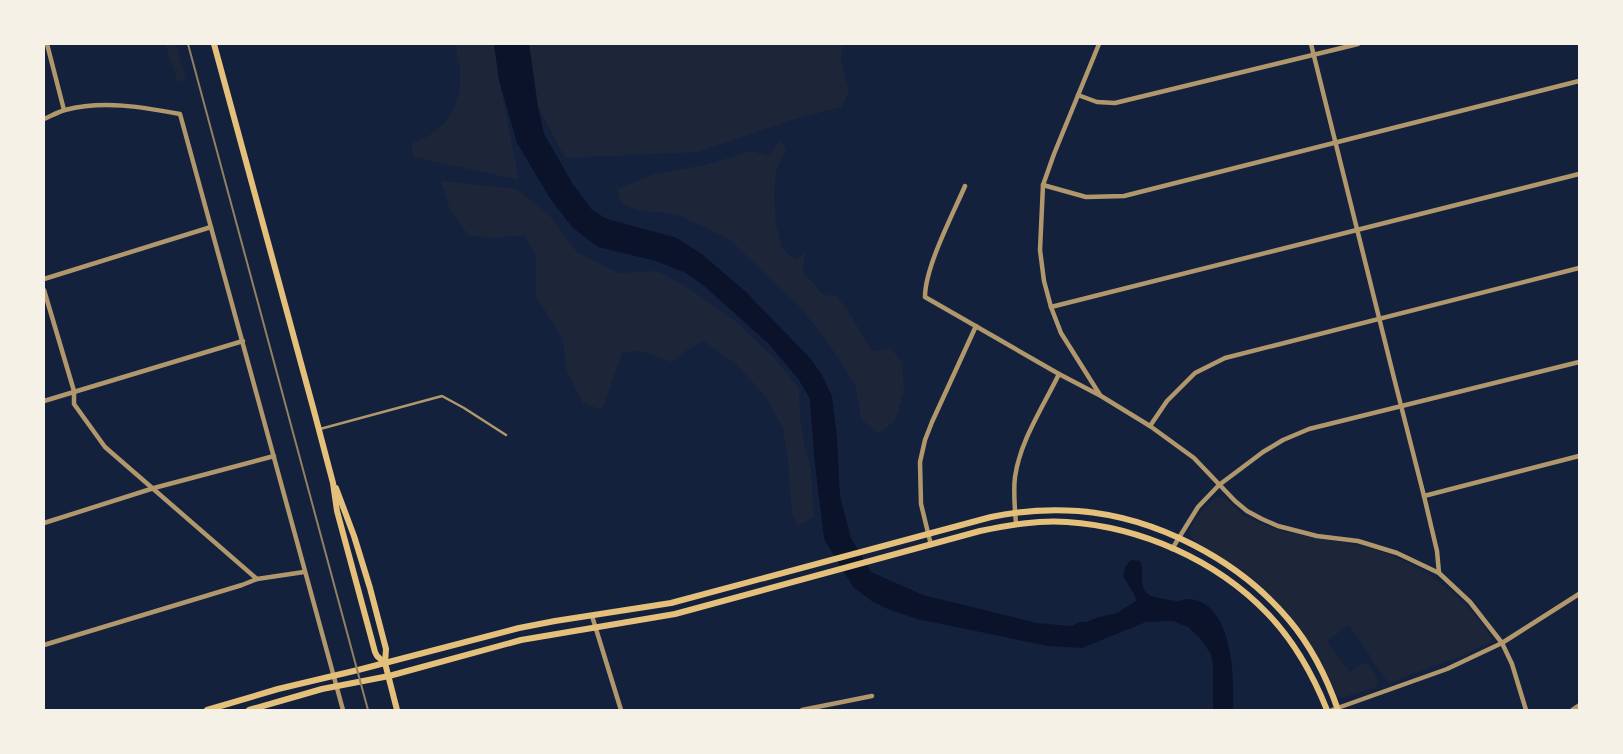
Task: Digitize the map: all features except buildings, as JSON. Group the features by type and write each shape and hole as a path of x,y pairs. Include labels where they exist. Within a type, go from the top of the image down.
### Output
{"main road":[{"path":"214,44 333,483 337,511 375,652 385,663"},
{"path":"333,483 345,509 358,550 386,649 385,663 398,710"},
{"path":"207,710 278,689 554,621 671,603 991,516 1015,512 1077,511 1100,514 1154,528 1178,538 1226,564 1259,590 1289,620 1301,636 1315,660 1335,710"},
{"path":"1098,526 1100,514"},
{"path":"249,710 322,689 389,676 531,638 675,614 980,531 1016,524 1065,522 1127,532 1172,549 1202,563 1221,575 1268,614 1295,648 1319,690 1326,710"},
{"path":"348,553 358,550"},
{"path":"765,576 768,589"},
{"path":"1251,598 1259,590"},
{"path":"671,603 675,614"},
{"path":"499,634 502,645"}],"street":[{"path":"47,44 64,110"},
{"path":"1099,44 1043,185 1040,250 1044,281 1061,333 1101,396"},
{"path":"1311,44 1424,496 1437,551 1439,574"},
{"path":"1078,95 1097,102 1115,103 1358,44"},
{"path":"1043,185 1086,197 1124,196 1579,81"},
{"path":"44,118 64,110 91,106 122,105 180,114 343,710"},
{"path":"1051,307 1579,174"},
{"path":"966,186 937,251 925,288 925,296 1150,426 1194,458 1219,486 1247,511 1278,526 1318,536 1358,542 1397,553 1439,574 1470,602 1502,643 1512,664 1526,710"},
{"path":"44,279 211,227"},
{"path":"1150,426 1167,401 1195,373 1225,358 1579,268"},
{"path":"44,290 74,392 74,404 105,447 257,579"},
{"path":"931,544 921,504 920,462 925,440 976,326"},
{"path":"44,401 243,341"},
{"path":"1172,549 1198,507 1219,486 1263,452 1283,440 1309,429 1579,362"},
{"path":"1016,524 1014,479 1017,465 1028,437 1059,374"},
{"path":"44,523 154,488 274,456"},
{"path":"1424,496 1579,456"},
{"path":"44,645 242,586 257,579 304,572"},
{"path":"1335,710 1448,669 1502,643 1579,594"},
{"path":"592,616 621,710"},
{"path":"802,710 872,696"},
{"path":"1573,710 1579,706"}],"lane":[{"path":"318,430 442,396 506,435"}],"shaded area":[{"path":"165,44 176,44 186,79 178,82"},
{"path":"456,44 494,44 499,80 519,180 414,157 411,144 428,136 443,125 457,101 460,70"},
{"path":"494,44 529,44 544,134 573,184 592,210 607,219 677,238 703,255 745,291 810,358 822,375 832,396 837,438 840,496 851,538 871,572 923,595 1037,623 1071,626 1117,613 1136,601 1123,576 1125,567 1131,560 1140,561 1142,583 1148,594 1157,598 1175,601 1189,599 1204,603 1215,613 1223,627 1232,662 1233,710 1213,710 1213,666 1211,654 1199,637 1188,627 1173,621 1146,622 1082,648 1048,646 917,619 873,602 853,587 824,539 814,456 810,399 799,380 769,344 703,285 686,273 656,261 598,247 573,228 551,200 517,143 499,80"},
{"path":"529,44 843,44 841,61 849,92 842,107 795,119 698,152 565,158 538,107"},
{"path":"781,140 786,150 776,171 774,195 776,225 782,248 795,260 806,252 802,271 824,295 837,296 872,351 891,348 902,363 904,392 895,421 878,434 861,419 855,384 835,353 802,309 729,239 683,217 642,211 624,205 620,200 617,189 655,174 705,165 752,151 768,156"},
{"path":"441,181 517,189 550,216 577,252 618,273 657,271 684,285 739,324 778,362 799,389 800,417 804,444 811,470 814,516 798,526 792,514 783,428 766,397 736,364 703,341 684,352 672,362 640,351 622,353 602,410 583,403 567,372 562,338 536,296 536,256 524,235 495,238 469,236 450,210"},
{"path":"1217,497 1224,498 1241,513 1262,524 1299,535 1358,545 1392,556 1424,571 1465,604 1487,630 1492,639 1490,642 1464,655 1391,682 1387,681 1370,658 1349,625 1327,641 1350,672 1366,662 1378,681 1376,687 1341,698 1337,695 1320,660 1300,629 1276,601 1247,574 1190,536 1194,520"}],"railway":[{"path":"188,44 368,710"}]}
